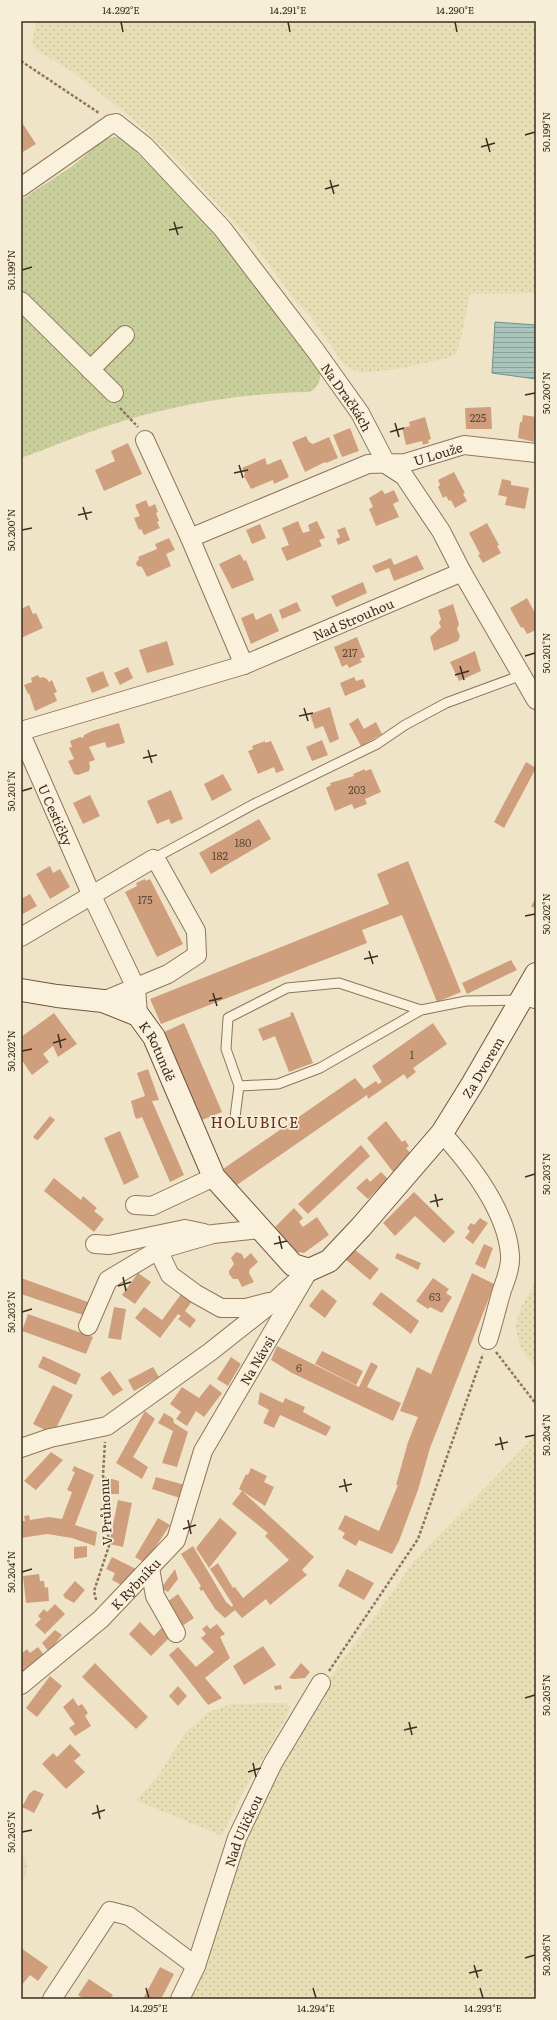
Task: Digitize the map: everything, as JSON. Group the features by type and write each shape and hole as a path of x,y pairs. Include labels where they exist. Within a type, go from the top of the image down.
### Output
{"street":[{"path":"21,187 111,124 110,120"},
{"name":"Na Dračkách","path":"110,120 145,146 222,228 316,350 360,413 387,464 404,476 441,531 462,572 536,700"},
{"path":"21,301 114,393"},
{"path":"90,370 125,334"},
{"path":"145,440 190,538 244,665"},
{"name":"U Louže","path":"387,464 405,463 464,445 536,453"},
{"path":"190,538 368,464 387,464"},
{"name":"Nad Strouhou","path":"21,733 244,665 462,572"},
{"name":"U Cestičky","path":"21,733 92,896 136,988"},
{"path":"21,937 153,859 158,863 196,931 197,955 168,974 103,1001"},
{"name":"Za Dvorem","path":"442,1134 529,1002 536,974"},
{"path":"136,988 138,1015"},
{"name":"K Rotundě","path":"21,990 103,1001 138,1015 154,1037 214,1177"},
{"path":"442,1134 476,1176 493,1202 506,1234 510,1255 508,1273 488,1340"},
{"name":"Na Návsi","path":"107,1426 210,1352 277,1299 309,1270 329,1261 361,1227 442,1134"},
{"path":"134,1205 152,1206 214,1177 293,1266 309,1270"},
{"path":"95,1244 109,1245 185,1229 213,1234"},
{"path":"88,1326 108,1280 158,1250 213,1234 261,1229"},
{"name":"Na Návsi","path":"158,1250 170,1275 196,1294 221,1308 246,1308 277,1299"},
{"name":"Na Návsi","path":"203,1451 278,1326 309,1270"},
{"path":"21,1448 50,1438 107,1426"},
{"name":"K Rybníku","path":"21,1686 101,1619 176,1540 203,1451"},
{"path":"150,1568 156,1596 176,1633"},
{"name":"Nad Uličkou","path":"180,1999 196,1966 237,1838 273,1763 321,1683"},
{"path":"52,1999 110,1911 130,1916 196,1966"}],"lane":[{"path":"153,859 254,804 377,744 405,725 446,703 522,675"},
{"path":"235,1117 239,1086 226,1049 228,1018 287,988 339,983 421,1010"},
{"path":"239,1086 278,1084 320,1068 421,1010 466,1001 529,1002"}],"path":[{"path":"21,61 110,120"},
{"path":"114,393 109,397 138,426 145,440"},
{"path":"488,1340 536,1404"},
{"path":"321,1683 418,1539 488,1340"},
{"name":"V Průhonu","path":"101,1619 94,1591 109,1546 103,1475 107,1426"}],"shaded area":[{"path":"36,21 536,21 536,293 470,294 461,338 456,354 448,358 397,369 360,373 345,366 310,315 297,303 256,247 179,162 132,118 70,70 36,50 32,44"},
{"path":"536,1281 536,1369 521,1349 515,1326 522,1306"},
{"path":"536,1435 536,1999 186,1999 243,1840 314,1700 416,1559"},
{"path":"286,1703 290,1707 286,1718 242,1794 222,1836 136,1800 158,1776 186,1732 209,1712 232,1704"},
{"path":"21,1852 25,1858 27,1868 25,1877 21,1883"}],"green space":[{"path":"120,136 194,210 245,269 321,370 319,380 315,388 310,392 233,398 181,406 156,412 107,426 21,458 21,200 71,167 105,139"}],"water":[{"path":"495,322 536,325 536,379 492,373"}],"building":[{"path":"21,121 36,144 21,153"},
{"path":"491,407 492,429 466,429 465,408"},
{"path":"523,415 536,417 534,442 518,438 520,422 522,422"},
{"path":"425,417 431,439 428,440 429,443 423,445 422,441 406,445 402,428 410,426 409,422"},
{"path":"350,428 359,451 342,457 333,435"},
{"path":"306,436 309,442 313,444 329,437 338,458 326,463 325,462 305,472 292,442"},
{"path":"128,443 142,474 104,491 95,470 115,461 111,451"},
{"path":"265,458 267,465 281,459 289,477 274,484 273,480 251,489 244,476 245,474 242,468"},
{"path":"454,472 465,493 463,494 467,501 455,508 451,500 449,501 446,496 443,498 438,487 440,485 438,480"},
{"path":"502,479 511,481 511,485 529,488 525,509 505,505 507,497 498,495"},
{"path":"382,490 385,494 394,490 399,501 393,504 399,517 376,526 369,509 373,507 369,498"},
{"path":"146,500 149,507 155,504 159,521 157,522 160,528 144,535 141,529 139,530 134,518 140,516 135,505"},
{"path":"298,521 303,533 310,531 308,525 317,521 325,538 319,540 322,546 287,561 281,548 289,545 282,528"},
{"path":"487,523 499,545 497,546 501,553 483,563 469,533"},
{"path":"260,524 266,538 252,544 246,530"},
{"path":"345,527 350,540 338,545 336,539 340,537 337,530"},
{"path":"169,538 175,550 166,554 171,566 147,577 142,567 137,566 136,563 139,559 138,557 157,549 155,544"},
{"path":"240,554 244,561 246,560 254,580 232,589 219,564"},
{"path":"417,555 424,569 394,581 389,568 376,573 372,566 391,558 394,565"},
{"path":"363,582 367,593 336,607 331,596"},
{"path":"527,598 536,615 536,630 527,634 523,627 521,628 510,608"},
{"path":"297,602 301,611 282,619 279,610"},
{"path":"453,604 459,624 457,629 460,636 458,641 434,651 430,637 441,627 439,623 441,619 438,610"},
{"path":"29,605 33,614 36,613 43,628 21,638 21,609"},
{"path":"253,613 256,620 271,613 279,631 251,644 241,618"},
{"path":"357,637 365,657 360,659 362,662 349,668 347,664 342,667 334,647"},
{"path":"167,641 174,665 147,673 139,650"},
{"path":"475,651 481,671 459,681 450,662"},
{"path":"128,667 133,678 120,685 114,673"},
{"path":"103,671 109,686 92,693 86,678"},
{"path":"38,675 40,678 43,677 47,679 49,682 52,680 57,692 54,693 57,701 35,711 29,693 28,694 24,685 32,682 31,678"},
{"path":"354,677 356,681 363,679 366,687 345,696 340,683"},
{"path":"330,707 339,739 330,743 323,726 315,729 310,714"},
{"path":"358,718 364,729 376,722 382,734 361,746 349,724"},
{"path":"119,723 125,743 107,748 105,742 89,747 95,760 89,762 89,771 78,775 74,774 68,761 74,759 69,748 72,747 70,741 80,737 83,738 84,735 92,731"},
{"path":"322,740 328,755 312,761 306,747"},
{"path":"265,741 265,743 271,741 284,770 276,773 274,767 258,774 248,751 253,749 252,746"},
{"path":"526,762 536,768 504,828 494,822"},
{"path":"365,769 365,771 371,769 381,792 365,799 367,804 354,809 352,804 335,811 326,788 331,785 330,783 354,776 353,774"},
{"path":"223,774 232,790 212,801 204,784"},
{"path":"171,790 183,819 171,824 169,819 157,824 147,801"},
{"path":"90,795 100,816 83,824 73,803"},
{"path":"259,819 271,839 211,874 199,853"},
{"path":"408,861 461,992 437,1002 402,915 362,930 367,943 161,1024 150,999 389,904 377,874"},
{"path":"50,866 53,873 60,869 70,887 50,899 36,874"},
{"path":"145,879 146,881 150,879 183,944 157,957 125,892 137,886 136,883"},
{"path":"30,894 37,906 21,915 21,899"},
{"path":"536,898 536,909 531,906"},
{"path":"511,960 517,970 467,994 462,983"},
{"path":"293,1012 313,1063 289,1072 275,1036 263,1041 258,1029 291,1016 290,1013"},
{"path":"54,1013 77,1044 58,1057 53,1046 43,1054 49,1062 32,1075 21,1059 21,1037"},
{"path":"184,1023 222,1112 202,1120 164,1032"},
{"path":"433,1023 447,1044 413,1068 416,1072 407,1079 404,1074 368,1099 367,1095 234,1187 223,1169 355,1078 364,1089 376,1081 378,1084 382,1082 372,1066"},
{"path":"148,1069 159,1100 152,1101 184,1175 170,1182 142,1117 137,1119 135,1117 131,1101 145,1096 137,1073"},
{"path":"50,1116 55,1120 38,1140 35,1139 33,1137"},
{"path":"386,1121 402,1142 405,1140 409,1146 406,1148 412,1155 394,1173 367,1138"},
{"path":"120,1131 139,1177 124,1185 104,1138"},
{"path":"361,1145 370,1156 308,1214 298,1204"},
{"path":"381,1172 388,1179 368,1199 356,1188 367,1178 370,1182"},
{"path":"54,1178 81,1200 83,1196 97,1208 94,1211 104,1219 94,1232 44,1191"},
{"path":"414,1192 455,1232 444,1243 415,1216 395,1236 383,1223"},
{"path":"294,1208 303,1218 299,1222 303,1227 317,1217 329,1235 304,1253 296,1252 275,1227"},
{"path":"480,1218 488,1223 473,1244 465,1238 470,1231 467,1228 471,1223 474,1225"},
{"path":"484,1244 493,1248 485,1269 475,1264"},
{"path":"354,1249 379,1269 370,1280 345,1259"},
{"path":"236,1252 242,1254 244,1259 251,1253 258,1262 250,1269 249,1273 254,1282 242,1287 238,1279 233,1279 229,1274 229,1271 234,1264 231,1258"},
{"path":"397,1253 421,1263 418,1270 395,1258"},
{"path":"138,1273 151,1282 135,1304 122,1295"},
{"path":"472,1273 494,1284 430,1448 418,1490 399,1541 392,1554 359,1540 356,1546 342,1538 345,1533 338,1529 345,1515 379,1531 398,1485 396,1485 408,1442 418,1417 400,1411 417,1367 431,1374"},
{"path":"21,1278 88,1302 83,1315 21,1294"},
{"path":"433,1278 449,1289 446,1293 452,1297 442,1313 430,1307 428,1309 416,1301"},
{"path":"322,1289 337,1301 325,1318 309,1306"},
{"path":"381,1292 419,1321 411,1334 372,1304"},
{"path":"182,1293 193,1300 185,1311 196,1320 190,1328 178,1319 181,1316 178,1314 160,1338 135,1318 144,1307 162,1320"},
{"path":"114,1307 126,1309 121,1340 108,1338"},
{"path":"28,1314 93,1337 86,1354 22,1331"},
{"path":"277,1346 359,1387 371,1362 378,1366 367,1387 401,1403 393,1421 292,1373 271,1360"},
{"path":"322,1351 363,1371 356,1385 315,1364"},
{"path":"43,1356 81,1374 76,1385 38,1367"},
{"path":"231,1357 241,1364 228,1386 217,1379"},
{"path":"153,1367 159,1377 134,1391 128,1380"},
{"path":"110,1371 123,1390 113,1396 100,1378"},
{"path":"210,1384 222,1393 204,1417 196,1411 187,1426 176,1419 181,1412 170,1404 182,1387 199,1398"},
{"path":"53,1385 73,1395 53,1434 33,1424"},
{"path":"260,1392 283,1403 285,1398 305,1407 303,1412 331,1427 326,1436 280,1415 274,1428 263,1423 269,1410 258,1404"},
{"path":"145,1411 155,1419 133,1457 148,1467 142,1479 116,1463"},
{"path":"164,1413 173,1418 174,1423 188,1432 177,1467 162,1463 173,1431 158,1423"},
{"path":"51,1452 63,1460 36,1490 24,1481"},
{"path":"74,1466 94,1475 75,1525 97,1532 95,1546 72,1538 47,1534 21,1538 21,1521 25,1521 24,1516 29,1515 30,1520 49,1517 62,1519 72,1492 67,1490 75,1472 72,1471"},
{"path":"251,1468 267,1476 264,1482 274,1487 265,1506 239,1489 246,1474 248,1475"},
{"path":"105,1477 119,1481 119,1494 108,1494"},
{"path":"156,1477 185,1485 180,1498 152,1489"},
{"path":"242,1491 314,1557 302,1570 307,1575 270,1605 266,1599 242,1618 235,1610 225,1618 215,1609 203,1590 201,1591 199,1588 201,1586 181,1554 193,1546 226,1602 232,1607 233,1605 210,1569 218,1563 233,1588 235,1587 243,1598 289,1560 265,1536 268,1533 232,1504"},
{"path":"118,1500 132,1503 123,1547 109,1544"},
{"path":"158,1518 170,1525 145,1563 135,1557"},
{"path":"220,1518 237,1533 209,1568 196,1548"},
{"path":"87,1546 87,1557 74,1559 74,1547"},
{"path":"112,1557 138,1570 125,1587 112,1580 115,1573 106,1569"},
{"path":"175,1569 178,1579 168,1592 161,1588"},
{"path":"347,1569 374,1583 364,1600 338,1586"},
{"path":"39,1574 40,1581 44,1581 45,1588 48,1587 49,1601 26,1603 23,1576"},
{"path":"75,1581 85,1590 74,1603 65,1598 63,1595"},
{"path":"178,1594 194,1618 182,1626 167,1602"},
{"path":"55,1604 65,1614 45,1634 35,1625 41,1619 38,1616 44,1609 47,1612"},
{"path":"140,1622 154,1636 162,1627 171,1636 151,1656 129,1634"},
{"path":"217,1624 225,1634 220,1637 230,1658 205,1678 222,1698 208,1705 169,1655 178,1647 196,1667 214,1652 201,1638 206,1634 202,1629 207,1625 210,1629"},
{"path":"55,1630 62,1635 49,1652 42,1643"},
{"path":"263,1646 276,1665 244,1685 233,1666"},
{"path":"38,1647 46,1658 21,1675 21,1654 27,1649 30,1653"},
{"path":"95,1663 148,1717 136,1729 82,1677"},
{"path":"301,1663 310,1672 305,1678 289,1678"},
{"path":"50,1676 62,1686 37,1717 26,1708"},
{"path":"281,1685 282,1689 275,1690 274,1686"},
{"path":"178,1686 187,1696 178,1706 169,1696"},
{"path":"73,1698 78,1706 82,1704 88,1713 85,1716 91,1726 75,1736 69,1728 75,1724 63,1707"},
{"path":"70,1744 81,1755 74,1761 85,1772 66,1789 42,1764 53,1753 57,1757"},
{"path":"34,1790 44,1794 34,1813 22,1807 29,1794"},
{"path":"21,1948 48,1967 38,1981 30,1975 21,1986"},
{"path":"160,1967 174,1974 161,1999 143,1999"},
{"path":"89,1979 113,1995 110,1999 84,1999 78,1995"}],"district":[{"name":"HOLUBICE","path":"255,1121"}]}
